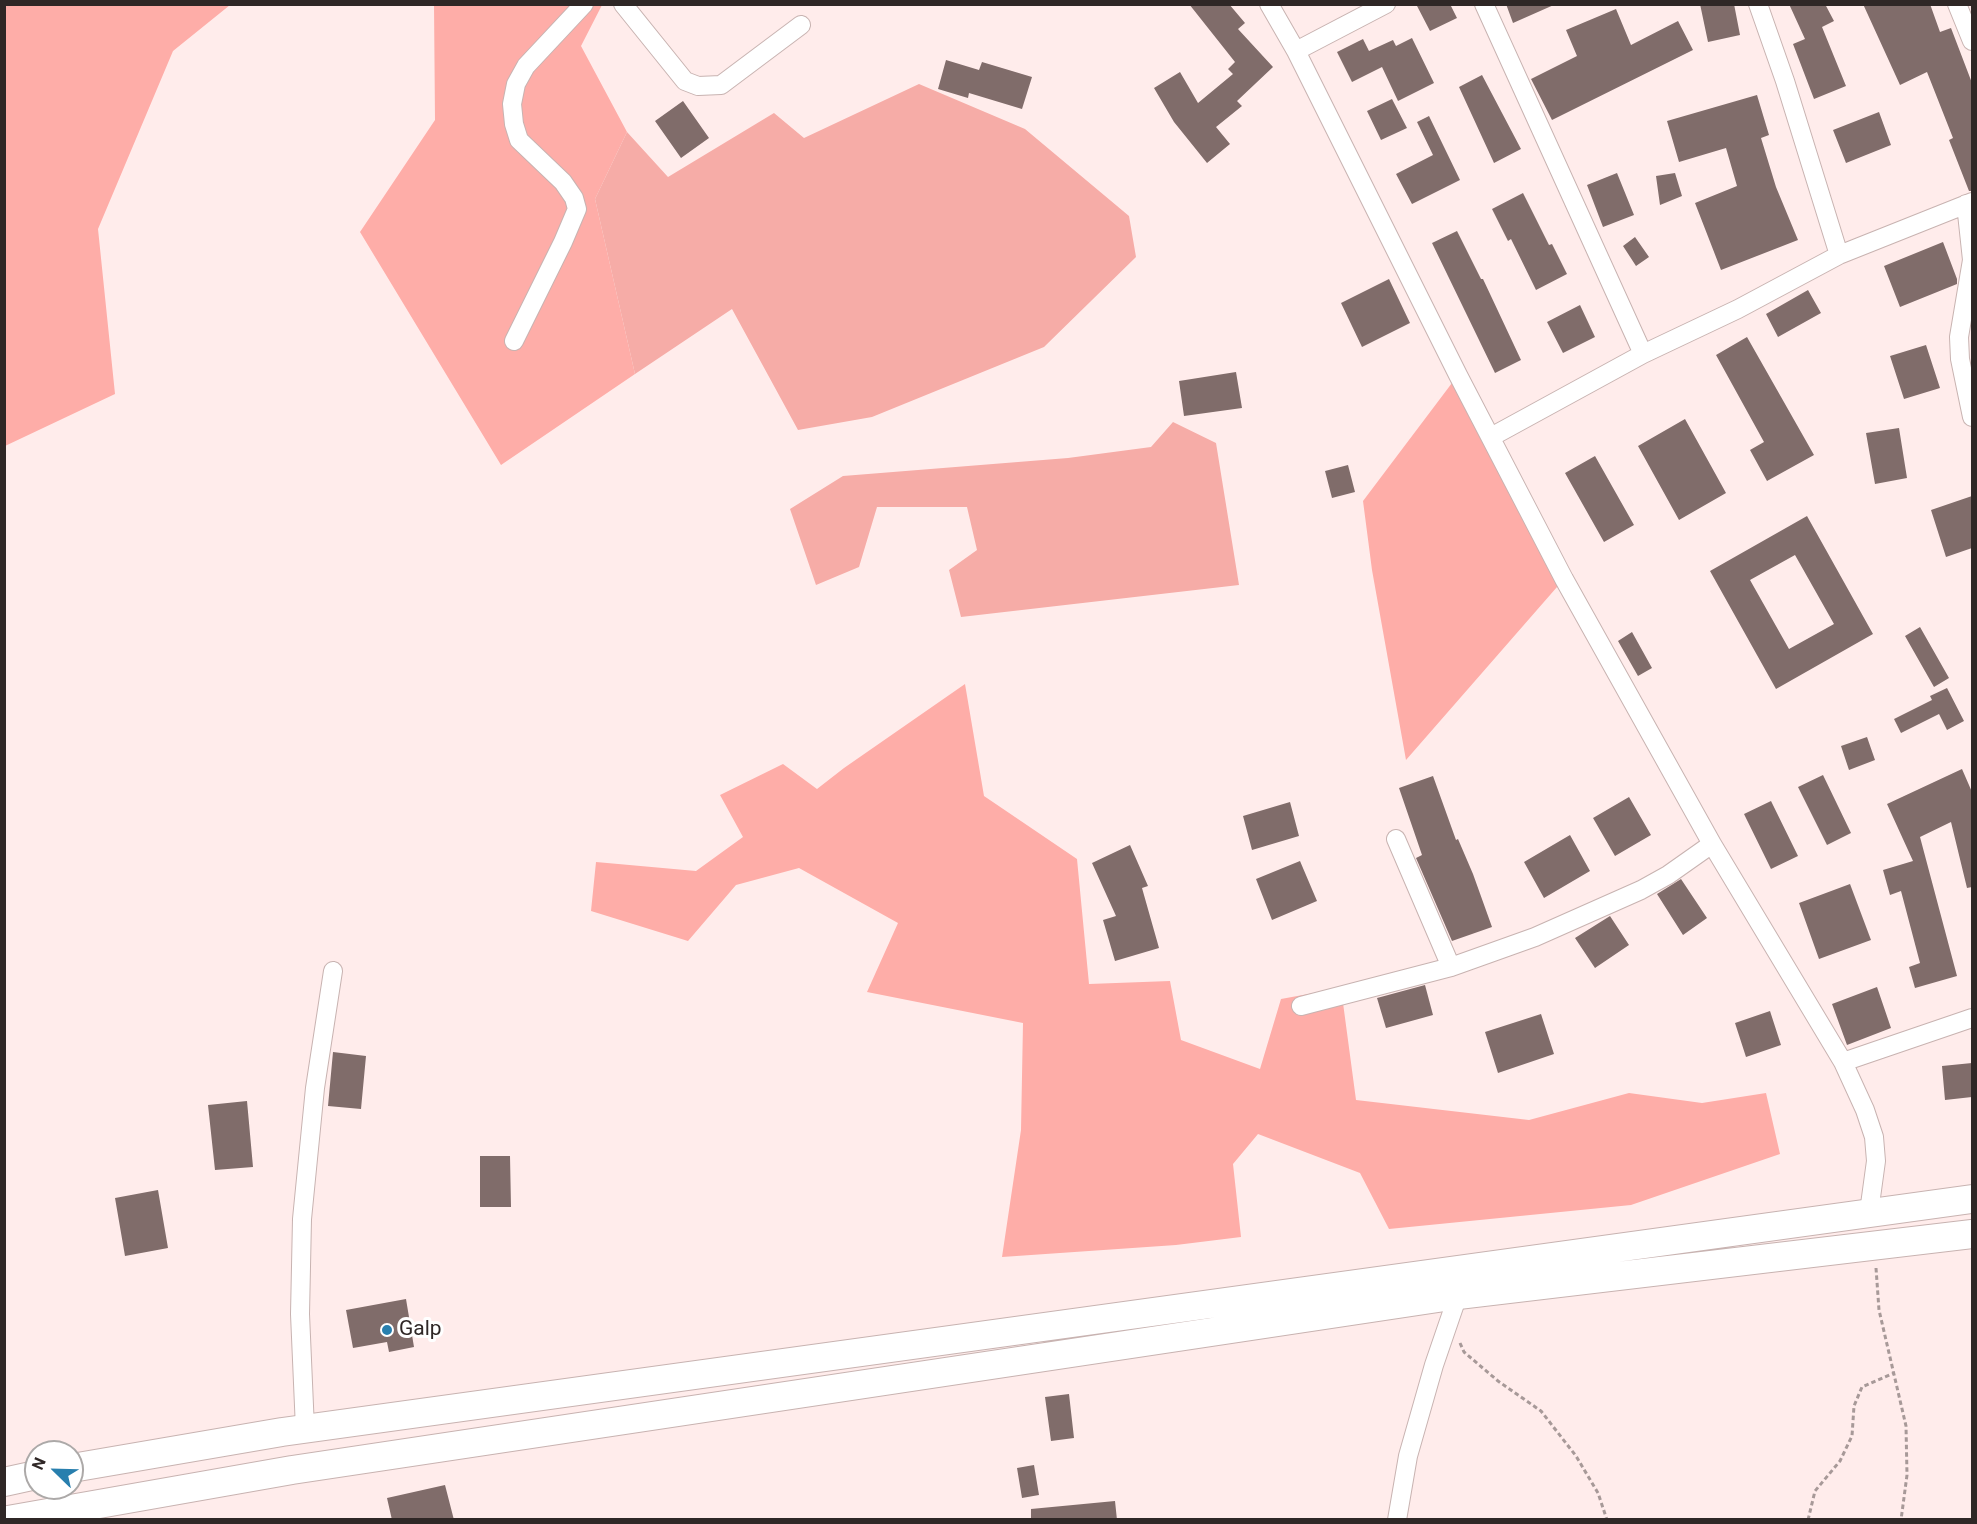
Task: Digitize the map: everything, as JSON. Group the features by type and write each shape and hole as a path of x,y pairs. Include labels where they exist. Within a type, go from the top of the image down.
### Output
{"main road":[{"path":"84,1466 305,1429 1972,1199"},
{"path":"8,1520 292,1470 1972,1234"},
{"path":"4,1482 24,1478"}],"street":[{"path":"514,340 577,209 574,198 563,182 519,140 514,124 512,104 516,84 526,66 584,4"},
{"path":"623,4 685,81 698,86 721,85 801,25"},
{"path":"1269,4 1296,51 1458,375 1564,579 1712,844 1843,1062 1865,1110 1874,1137 1876,1161 1869,1212"},
{"path":"1296,51 1386,4"},
{"path":"1484,4 1643,354"},
{"path":"1758,4 1785,81 1839,255"},
{"path":"1957,4 1972,41"},
{"path":"1491,436 1643,354 1738,309 1839,255 1969,203 1972,260 1959,337 1960,359 1972,417"},
{"path":"1396,839 1451,967"},
{"path":"1301,1006 1451,967 1535,938 1607,906 1668,875 1712,844"},
{"path":"305,1429 300,1314 302,1219 315,1088 333,971"},
{"path":"1843,1062 1972,1018"},
{"path":"1397,1520 1408,1456 1454,1305"}],"path":[{"path":"1875,1246 1880,1310 1906,1426 1907,1475 1901,1520"},
{"path":"1454,1305 1464,1352 1498,1381 1541,1411 1576,1456 1598,1493 1607,1520"},
{"path":"1808,1520 1815,1491 1840,1461 1852,1436 1854,1406 1862,1387 1894,1373"}],"shaded area":[{"path":"5,4 230,5 173,51 98,229 115,394 5,446"},
{"path":"434,5 602,5 581,46 627,132 595,199 635,374 501,465 360,232 435,120"},
{"path":"919,84 1025,129 1129,216 1136,257 1044,347 872,417 798,430 732,309 635,374 595,199 627,132 668,177 774,113 804,138"},
{"path":"1458,375 1564,579 1406,760 1372,570 1363,501"},
{"path":"1173,422 1216,443 1239,585 961,617 949,570 977,550 967,507 877,507 859,567 816,585 790,509 843,476 1068,458 1151,447"},
{"path":"965,684 984,796 1077,859 1089,984 1170,981 1181,1040 1260,1069 1281,999 1341,988 1356,1100 1529,1120 1629,1093 1702,1103 1766,1093 1780,1154 1631,1205 1389,1229 1360,1173 1258,1134 1233,1164 1241,1237 1176,1245 1002,1257 1021,1130 1023,1023 867,992 898,923 799,868 736,885 688,941 591,911 596,862 696,871 743,837 720,795 783,764 817,789"}],"building":[{"path":"1189,4 1229,4 1245,23 1238,29 1273,67 1237,101 1242,106 1216,127 1230,144 1207,163 1174,122 1154,88 1180,72 1198,103 1233,74 1228,69 1235,62"},
{"path":"1416,4 1450,4 1457,18 1430,31"},
{"path":"1506,4 1556,4 1513,23"},
{"path":"1700,4 1734,4 1740,35 1708,42"},
{"path":"1789,4 1825,4 1834,21 1822,27 1846,86 1814,99 1793,44 1805,39"},
{"path":"1863,4 1930,4 1940,32 1951,28 1972,83 1972,191 1969,191 1949,140 1953,138 1927,72 1900,85"},
{"path":"1616,9 1631,45 1678,21 1693,50 1552,120 1531,79 1577,56 1566,30"},
{"path":"1412,38 1434,83 1398,101 1382,67 1352,82 1337,52 1363,39 1369,51 1393,40 1396,46"},
{"path":"946,60 979,70 982,62 1032,77 1022,109 969,93 968,98 938,89"},
{"path":"1482,75 1521,149 1494,163 1459,87"},
{"path":"1757,95 1769,135 1761,138 1776,187 1798,240 1721,270 1695,203 1737,186 1726,148 1679,162 1667,121"},
{"path":"1392,99 1407,128 1381,140 1367,111"},
{"path":"683,101 709,138 681,158 655,121"},
{"path":"1879,112 1891,145 1846,163 1833,130"},
{"path":"1429,116 1460,180 1412,204 1396,174 1433,155 1417,122"},
{"path":"1617,173 1634,215 1603,227 1587,185"},
{"path":"1675,173 1682,196 1660,205 1656,176"},
{"path":"1523,193 1549,245 1552,244 1567,274 1536,290 1511,239 1508,241 1492,209"},
{"path":"1457,231 1483,279 1521,360 1495,373 1432,243"},
{"path":"1635,237 1649,257 1636,266 1623,246"},
{"path":"1943,242 1957,284 1900,307 1884,266"},
{"path":"1389,279 1410,323 1362,347 1341,303"},
{"path":"1808,290 1821,313 1778,337 1766,314"},
{"path":"1580,305 1595,337 1563,353 1547,322"},
{"path":"1747,337 1814,455 1767,481 1750,450 1764,442 1716,355"},
{"path":"1926,345 1940,388 1904,399 1890,356"},
{"path":"1236,372 1242,408 1184,416 1179,381"},
{"path":"1685,419 1726,493 1679,520 1638,446"},
{"path":"1899,428 1907,478 1875,484 1866,433"},
{"path":"1595,456 1634,525 1604,542 1565,473"},
{"path":"1348,465 1355,492 1332,498 1325,471"},
{"path":"1972,496 1972,548 1946,557 1931,510"},
{"path":"1807,516 1873,634 1776,689 1710,571","holes":["1795,555 1834,624 1789,649 1750,580"]},
{"path":"1920,627 1949,678 1934,687 1905,636"},
{"path":"1632,632 1652,668 1638,676 1618,641"},
{"path":"1947,688 1964,721 1947,730 1939,714 1901,733 1894,719 1932,700 1930,696"},
{"path":"1867,737 1875,760 1849,770 1841,746"},
{"path":"1962,769 1972,792 1972,887 1967,888 1951,822 1920,837 1957,976 1915,988 1909,967 1920,963 1901,891 1890,895 1883,870 1913,861 1887,804"},
{"path":"1823,775 1851,833 1827,845 1798,787"},
{"path":"1433,776 1456,840 1458,839 1473,874 1492,927 1452,941 1416,858 1422,855 1399,788"},
{"path":"1629,797 1651,835 1615,856 1593,818"},
{"path":"1771,801 1798,856 1771,869 1744,814"},
{"path":"1290,802 1299,836 1252,850 1243,816"},
{"path":"1570,835 1590,871 1544,898 1524,862"},
{"path":"1130,845 1148,886 1142,888 1159,948 1115,961 1103,920 1116,916 1092,863"},
{"path":"1300,861 1317,901 1272,920 1256,879"},
{"path":"1681,879 1707,918 1683,935 1657,894"},
{"path":"1850,884 1871,940 1819,959 1799,903"},
{"path":"1610,916 1629,945 1595,968 1575,938"},
{"path":"1425,985 1433,1015 1386,1028 1377,998"},
{"path":"1877,987 1891,1028 1847,1045 1832,1004"},
{"path":"1770,1011 1781,1045 1746,1057 1735,1023"},
{"path":"1541,1014 1554,1054 1498,1073 1485,1032"},
{"path":"333,1052 366,1056 361,1109 328,1106"},
{"path":"1972,1063 1972,1097 1945,1100 1942,1066"},
{"path":"247,1101 253,1167 215,1170 208,1105"},
{"path":"480,1156 510,1156 511,1207 480,1207"},
{"path":"158,1190 168,1248 125,1256 115,1198"},
{"path":"406,1299 414,1347 389,1352 387,1342 353,1348 346,1310"},
{"path":"1069,1394 1074,1438 1051,1441 1045,1397"},
{"path":"1034,1465 1039,1495 1022,1498 1017,1468"},
{"path":"445,1485 454,1520 392,1520 387,1498"},
{"path":"1115,1501 1117,1520 1031,1520 1031,1509"}],"place":[{"name":"Galp","path":"387,1330"}]}
